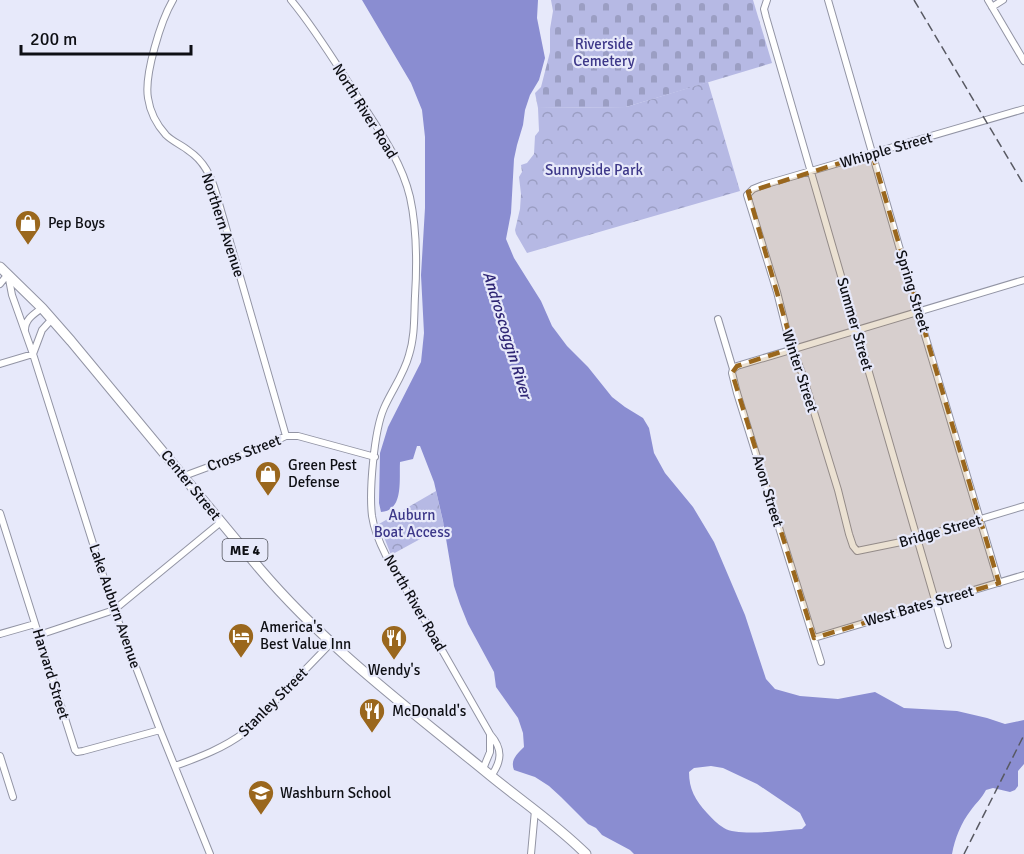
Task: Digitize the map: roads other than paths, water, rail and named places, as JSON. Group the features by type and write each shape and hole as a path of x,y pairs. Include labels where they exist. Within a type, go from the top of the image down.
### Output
{"highway":[{"name":"Center Street","path":"0,267 52,319 276,588 331,643 586,854"}],"street":[{"name":"Northern Avenue","path":"173,0 165,15 155,48 148,81 149,105 167,136 201,161 214,185 286,436"},
{"name":"North River Road","path":"291,0 318,35 381,134 399,166 410,197 416,260 413,332 411,348 381,419 371,499 373,518 376,533 394,568 490,735 498,745 500,754 497,767 491,776"},
{"name":"Spring Street","path":"828,0 999,583"},
{"path":"988,0 1021,49 1024,61"},
{"path":"992,7 1003,0"},
{"name":"Summer Street","path":"766,1 764,9 766,17 948,645"},
{"name":"Whipple Street","path":"748,192 763,185 1024,109"},
{"name":"Winter Street","path":"748,192 747,198 788,336 803,376 855,549"},
{"path":"0,284 8,274"},
{"name":"Lake Auburn Avenue","path":"8,274 12,295 33,354 114,610 210,854"},
{"path":"733,369 793,348 1024,280"},
{"path":"25,332 27,322 42,308"},
{"path":"0,363 33,354 42,330 52,319"},
{"name":"Avon Street","path":"718,319 774,514 821,662"},
{"name":"Cross Street","path":"184,476 286,436 298,436 375,457"},
{"name":"Bridge Street","path":"855,549 861,551 918,538 1024,506"},
{"name":"Harvard Street","path":"0,513 75,750 83,751 160,730"},
{"path":"39,635 114,610 221,522"},
{"name":"West Bates Street","path":"814,638 1024,575"},
{"path":"0,634 35,624"},
{"name":"Stanley Street","path":"175,766 216,750 245,732 331,643"},
{"path":"483,769 490,752 490,735"},
{"path":"0,756 13,797"},
{"path":"531,854 535,810"}],"water":[{"name":"Androscoggin River","path":"362,0 538,0 537,18 545,58 539,80 530,95 525,110 514,159 511,213 506,239 514,258 541,301 552,326 567,346 588,367 612,397 643,418 649,428 654,453 665,473 693,507 714,542 745,615 766,679 775,689 800,696 838,699 875,692 904,708 957,711 1005,724 1024,720 1024,764 1018,771 1018,786 1010,792 993,788 986,790 961,825 952,854 634,854 588,824 549,786 535,777 514,770 514,760 524,747 523,733 518,718 496,687 494,672 460,604 454,586 434,482 420,446 417,446 413,459 400,462 399,493 394,506 381,512 379,503 380,453 388,427 421,362 424,333 421,275 425,208 425,137 422,110 411,83","holes":["711,766 723,768 757,784 800,813 806,825 802,829 750,833 731,831 721,826 696,799 690,784 689,772 694,768"]}],"railway":[{"path":"914,0 1024,185"},
{"path":"964,854 1024,735"}],"place":[{"name":"Pep Boys","path":"28,246"},
{"name":"Green Pest Defense","path":"268,497"},
{"name":"America's Best Value Inn","path":"241,659"},
{"name":"Wendy's","path":"394,661"},
{"name":"McDonald's","path":"372,734"},
{"name":"Washburn School","path":"261,816"}],"park label":[{"name":"Riverside Cemetery","path":"604,52"},
{"name":"Sunnyside Park","path":"594,170"},
{"name":"Auburn Boat Access","path":"412,524"}]}
